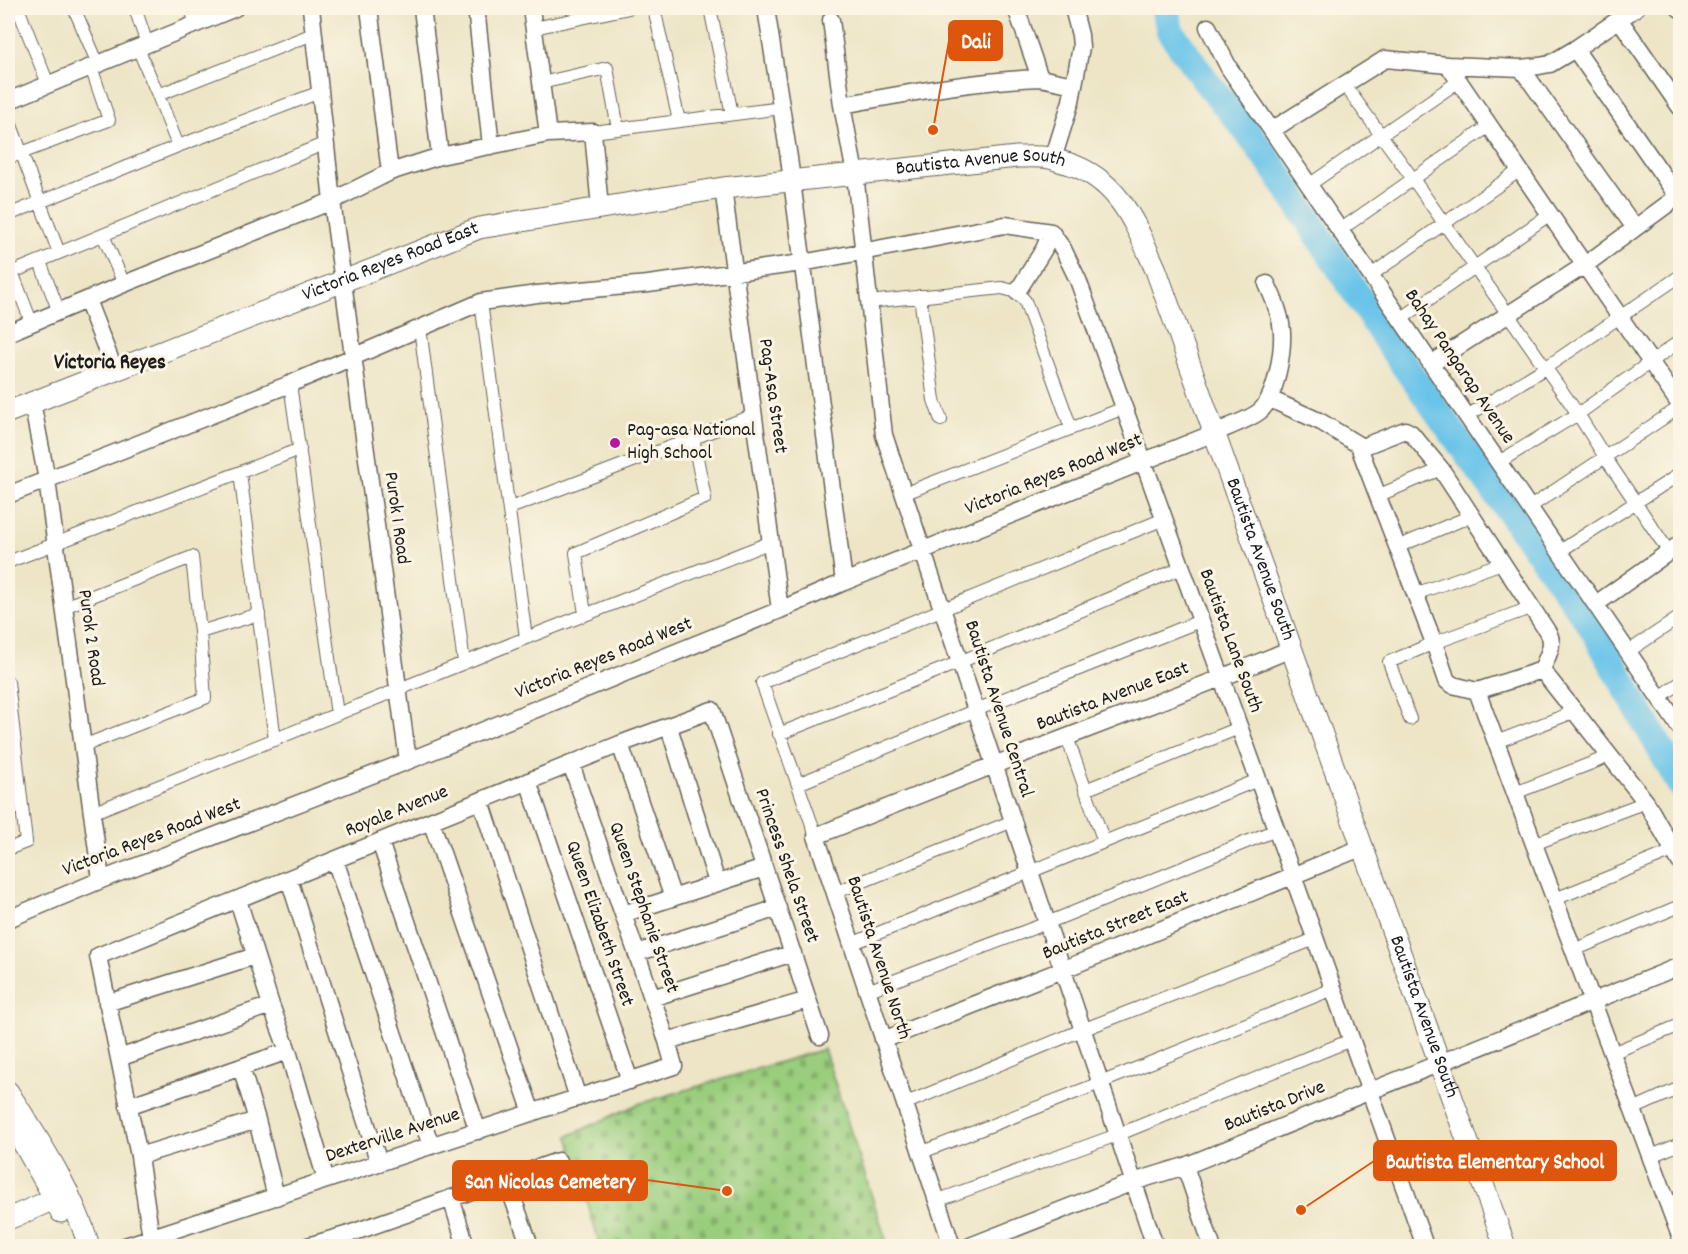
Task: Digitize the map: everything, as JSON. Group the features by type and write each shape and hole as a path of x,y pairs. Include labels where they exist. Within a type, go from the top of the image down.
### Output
{"street":[{"path":"18,8 48,84"},
{"path":"8,158 110,120 74,8"},
{"path":"135,8 142,46 178,146"},
{"path":"190,8 197,24"},
{"path":"8,101 235,8"},
{"name":"Purok 1 Road","path":"311,8 342,280 408,761"},
{"path":"369,8 390,172"},
{"path":"422,8 440,156"},
{"path":"476,8 491,146"},
{"path":"531,8 548,134"},
{"path":"534,28 629,8"},
{"path":"654,8 679,121"},
{"path":"710,8 732,114"},
{"path":"766,8 792,180 844,582"},
{"path":"1016,8 1040,78"},
{"path":"1053,159 1074,86 1081,47 1073,8"},
{"path":"1272,130 1385,59 1448,65 1521,68 1550,64 1636,8"},
{"path":"1619,19 1680,108"},
{"name":"Bautista Avenue Central","path":"831,20 842,105 855,174 884,435 1155,1246"},
{"name":"Bahay Pangarap Avenue","path":"1208,27 1228,68 1680,728"},
{"path":"158,94 313,34"},
{"path":"1431,364 1585,265 1680,197 1575,49"},
{"path":"1448,65 1680,406 1530,507"},
{"path":"541,83 607,68 618,129"},
{"path":"1521,68 1635,228"},
{"path":"842,105 967,83 998,80 1040,78 1074,86"},
{"path":"1309,185 1459,81"},
{"path":"1344,84 1509,315 1636,502 1675,548 1596,604"},
{"path":"8,215 178,146 320,92"},
{"path":"8,333 332,201 390,172 440,156 548,134 593,132 782,108"},
{"path":"8,117 59,253"},
{"path":"1340,230 1490,126"},
{"path":"593,132 600,208"},
{"path":"32,324 10,273 326,143"},
{"name":"Bautista Avenue South","path":"792,180 1017,157 1053,159 1080,167 1100,179 1117,196 1132,217 1156,270 1505,1246"},
{"path":"1371,275 1520,170"},
{"name":"Victoria Reyes Road East","path":"8,412 479,228 723,188 792,180"},
{"name":"Pag-Asa Street","path":"723,188 780,610"},
{"path":"1401,319 1550,214"},
{"path":"8,495 290,384 482,302 537,294 648,284 802,263 1005,225 1051,232 1044,249 1017,292"},
{"name":"Bautista Lane South","path":"1051,232 1063,249 1078,280 1425,1246"},
{"path":"103,235 124,284"},
{"path":"40,262 58,312"},
{"path":"1467,416 1545,368 1680,276"},
{"path":"1267,284 1277,305 1282,331 1281,354 1270,399 1322,422 1362,447"},
{"path":"869,302 1002,288 1017,292 1025,301 1071,428"},
{"path":"920,296 934,400 941,420"},
{"path":"87,300 114,369"},
{"path":"482,302 526,638"},
{"path":"420,328 464,663"},
{"path":"1499,462 1578,414 1680,341"},
{"path":"290,384 337,714"},
{"name":"Victoria Reyes Road West","path":"8,919 101,880 408,761 1214,433 1259,412 1270,399"},
{"name":"Purok 2 Road","path":"32,402 48,480 101,880"},
{"path":"903,494 1124,408"},
{"path":"510,508 754,416"},
{"path":"1362,447 1405,430 1412,433 1441,469 1552,640 1542,670"},
{"path":"585,614 576,553 705,498 693,438"},
{"path":"1362,447 1361,452 1447,681 1453,685 1477,691 1542,670"},
{"path":"8,562 300,449"},
{"path":"1377,496 1441,469"},
{"path":"240,472 275,740"},
{"path":"1560,551 1680,474"},
{"path":"1397,547 1471,516"},
{"path":"942,610 1164,519"},
{"path":"92,813 585,614 771,542"},
{"path":"64,607 197,555 205,698 83,746"},
{"path":"1415,594 1502,563"},
{"path":"779,734 960,662 1181,568"},
{"path":"1410,719 1389,662 1530,608"},
{"name":"Bautista Avenue North","path":"942,610 762,682 816,836 952,1246"},
{"path":"200,632 259,614"},
{"path":"1629,651 1680,617"},
{"path":"798,784 1200,621"},
{"name":"Bautista Avenue East","path":"816,836 1292,649"},
{"path":"1542,670 1646,802 1677,856 1555,899"},
{"path":"8,682 26,842 8,849"},
{"path":"1660,697 1680,683"},
{"path":"1477,691 1651,1156 1676,1207 1680,1236"},
{"name":"Royale Avenue","path":"107,1003 98,956 620,744 712,710"},
{"name":"Princess Shela Street","path":"712,710 820,1036"},
{"path":"1496,742 1574,712"},
{"path":"669,727 717,883"},
{"path":"1085,790 1239,728"},
{"path":"1067,737 1104,842"},
{"path":"620,744 673,898"},
{"path":"1515,793 1610,756"},
{"name":"Queen Stephanie Street","path":"572,764 674,1066"},
{"path":"851,944 1258,780"},
{"name":"Queen Elizabeth Street","path":"528,782 630,1081"},
{"path":"481,801 578,1098"},
{"path":"1534,844 1646,802"},
{"path":"431,821 532,1113"},
{"path":"834,892 1012,821"},
{"path":"867,991 1047,923 1276,830"},
{"path":"380,842 478,1131"},
{"name":"Bautista Street East","path":"883,1040 1363,848"},
{"path":"335,860 431,1146"},
{"path":"623,914 764,868"},
{"path":"289,879 379,1163"},
{"path":"238,900 288,1051 327,1180"},
{"path":"1574,950 1680,906"},
{"path":"637,953 778,908"},
{"path":"904,1104 1083,1030 1315,939"},
{"path":"652,998 793,953"},
{"path":"151,1238 139,1156 107,1003 255,956"},
{"name":"Bautista Drive","path":"970,1246 1133,1182 1185,1166 1680,966"},
{"path":"920,1153 1333,989"},
{"path":"667,1041 808,1000"},
{"path":"118,1058 271,1005"},
{"path":"1612,1053 1680,1025"},
{"path":"936,1202 1117,1135 1351,1040"},
{"path":"128,1106 288,1051"},
{"name":"Dexterville Avenue","path":"125,1246 674,1066"},
{"path":"241,1067 276,1197"},
{"path":"1633,1109 1680,1088"},
{"path":"8,1092 46,1151 62,1196 74,1246"},
{"path":"8,1116 83,1228 89,1246"},
{"path":"139,1156 257,1120"},
{"path":"1651,1156 1680,1144"},
{"path":"309,1246 558,1161"},
{"path":"1185,1166 1212,1246"},
{"path":"506,1179 530,1246"},
{"path":"8,1219 62,1196"},
{"path":"452,1198 466,1246"}],"green space":[{"path":"824,1049 888,1246 600,1246 568,1136 638,1104"}],"waterway":[{"path":"1165,8 1170,31 1207,83 1277,172 1391,347 1591,625 1680,784"}],"place":[{"name":"Dali","path":"933,130"},
{"name":"Pag-asa National High School","path":"615,443"},
{"name":"San Nicolas Cemetery","path":"727,1191"},
{"name":"Bautista Elementary School","path":"1301,1210"}],"district":[{"name":"Victoria Reyes","path":"110,364"}]}
